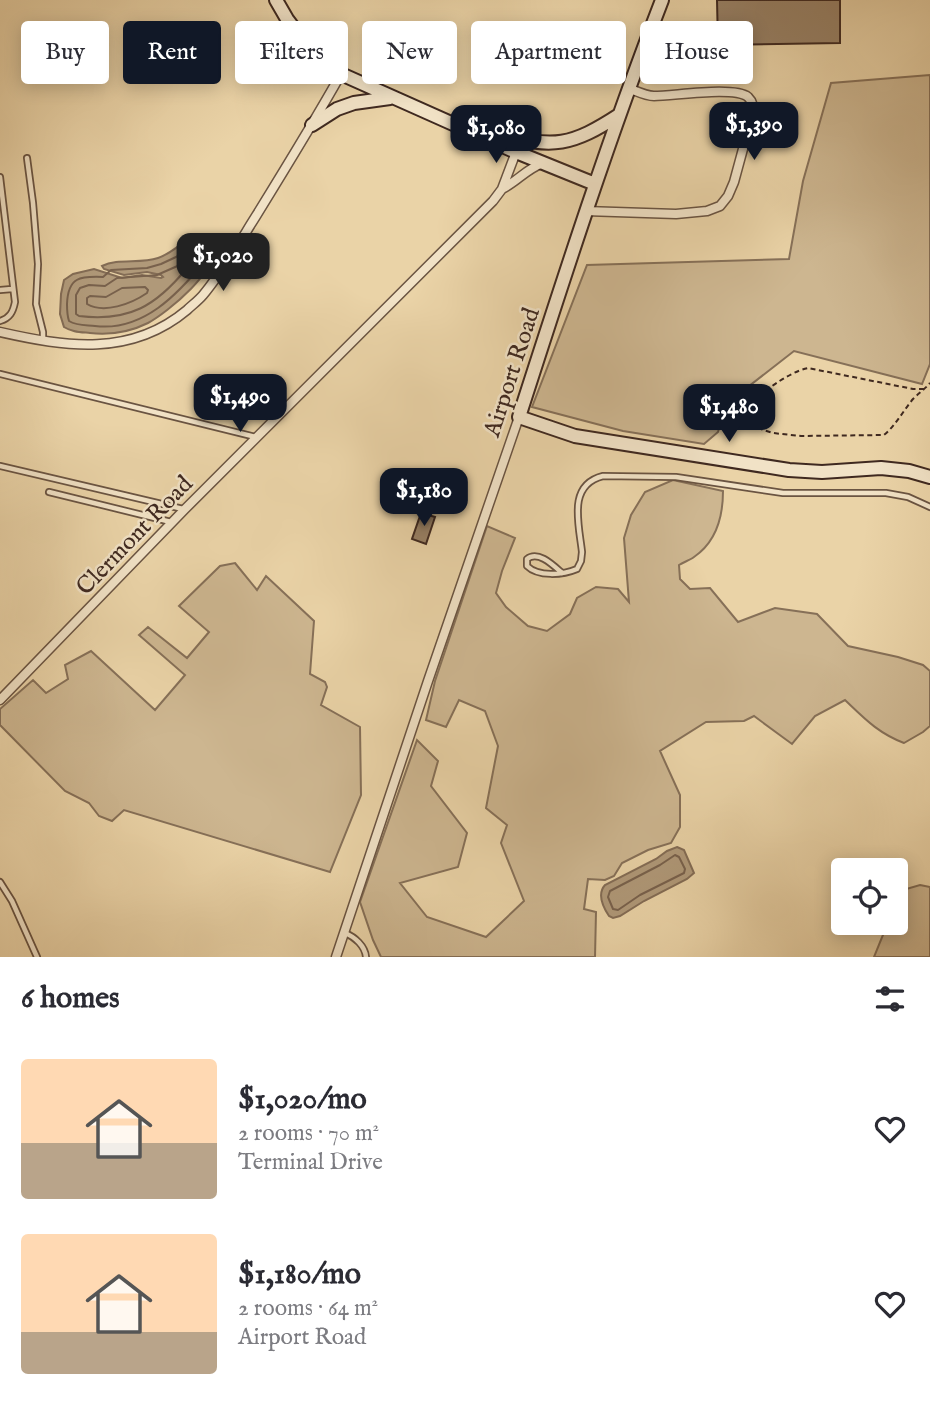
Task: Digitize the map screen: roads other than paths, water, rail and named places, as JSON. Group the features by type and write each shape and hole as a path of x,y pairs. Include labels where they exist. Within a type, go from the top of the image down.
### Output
{"street":[{"path":"276,0 288,21"},
{"name":"Airport Road","path":"336,957 519,417 585,211 662,0"},
{"path":"348,77 595,184"},
{"path":"0,332 43,342 106,345 141,337 173,322 201,298 224,267 335,84"},
{"path":"585,211 676,214 707,211 719,206 728,196 734,182 753,113 751,100 747,96 734,93 651,96 628,88"},
{"path":"312,125 337,109 354,103 392,98"},
{"path":"442,120 461,120 545,144 573,140 619,115"},
{"name":"Clermont Road","path":"0,700 331,361 493,201 502,189 516,152"},
{"name":"Clermont Road","path":"502,189 512,184 524,172 543,163"},
{"path":"519,417 575,436 789,470 822,472 881,468 909,471 930,477"}],"lane":[{"path":"27,158 38,264 36,304 43,342"},
{"path":"0,177 15,303 9,317 0,321"},
{"path":"0,290 12,289"},
{"path":"0,374 257,438"},
{"path":"0,466 185,509"},
{"path":"562,573 537,555 527,559 527,566 532,571 562,573 577,569 582,552 579,496 586,484 603,476 676,477 783,493 886,493 908,497 930,506"},
{"path":"49,492 172,523"},
{"path":"0,882 12,901 37,957"},
{"path":"344,933 357,940 366,957"}],"water":[{"path":"196,234 206,236 212,241 214,254 209,265 191,289 157,318 134,329 112,333 79,332 64,327 60,314 64,280 73,274 94,269 122,278 142,275 161,278 161,275 147,272 124,275 102,266 115,262 158,258"},
{"path":"677,847 684,850 694,873 620,916 609,916 601,896 605,885"}]}
